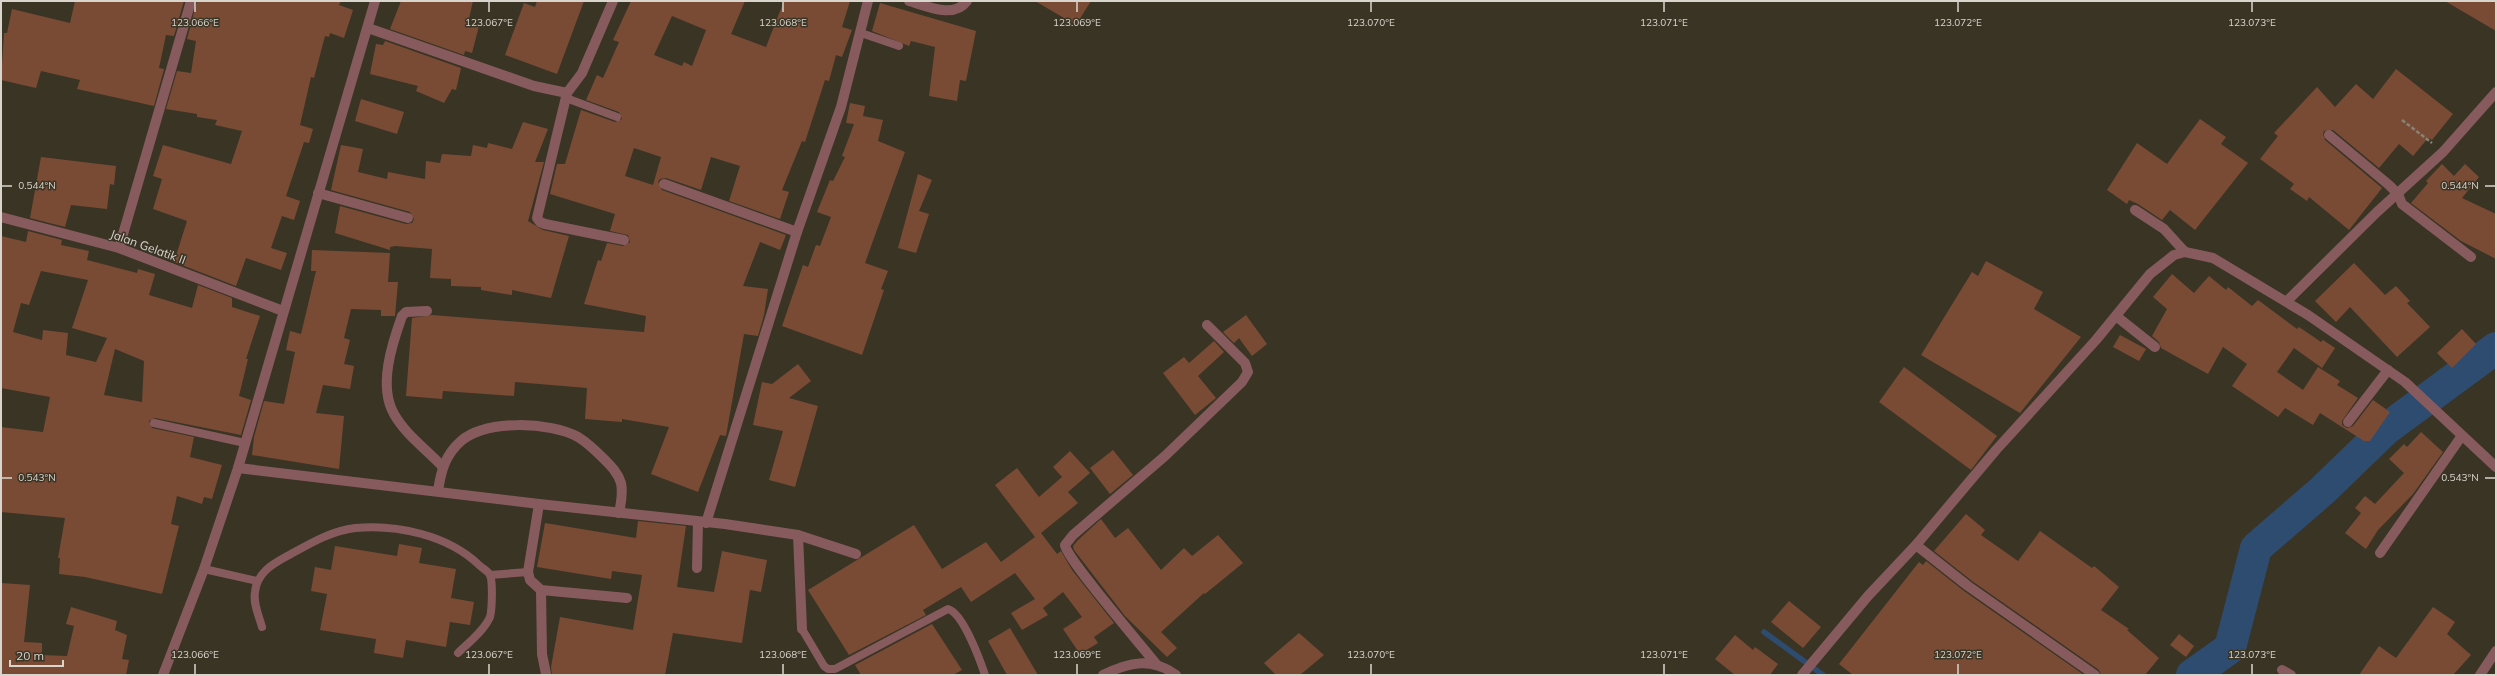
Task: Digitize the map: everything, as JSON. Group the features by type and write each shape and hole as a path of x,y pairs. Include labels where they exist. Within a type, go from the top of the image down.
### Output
{"street":[{"path":"119,248 191,1"},
{"path":"163,675 204,569 238,468 375,1"},
{"path":"613,1 582,73 566,96 538,218 540,222 545,224 624,240"},
{"path":"697,568 702,522 797,232 841,108 868,1"},
{"path":"909,1 952,11 963,6 967,1"},
{"path":"368,28 566,96"},
{"path":"2287,301 2443,152 2496,92"},
{"path":"2329,135 2398,194 2402,204 2472,257"},
{"path":"664,184 797,232"},
{"path":"318,193 408,218"},
{"path":"2135,210 2164,229 2185,252"},
{"name":"Jalan Gelatik II","path":"1,217 119,248 283,311"},
{"path":"1804,674 1868,596 1916,545 1996,450 2116,316 2150,274 2168,259 2185,252 2213,258 2287,301 2388,370 2404,382 2461,437 2496,467"},
{"path":"427,311 406,312 402,316 388,371 387,385 394,413 442,466"},
{"path":"2116,316 2155,347"},
{"path":"1156,664 1080,570 1066,549 1065,545 1073,535 1165,456 1245,377 1248,372 1245,364 1207,325"},
{"path":"2348,422 2388,370"},
{"path":"438,491 442,466 462,440 498,426 523,425 561,432 577,437 591,446 615,470 621,483 620,513"},
{"path":"2380,553 2461,437"},
{"path":"238,468 798,534 856,554"},
{"path":"539,504 528,572 530,580 541,590 626,598"},
{"path":"798,534 802,629"},
{"path":"1916,545 1975,590 2095,675"},
{"path":"541,590 542,654 546,674"},
{"path":"2480,675 2496,651"},
{"path":"1103,675 1130,664 1146,662 1156,664 1176,675"}],"lane":[{"path":"861,33 899,46"},
{"path":"566,96 617,116"},
{"path":"154,423 245,443"},
{"path":"262,627 254,602 258,581 263,572 272,565 321,537 353,528 384,527 419,533 441,542 470,556 490,575 492,595 490,617 478,634 458,653"},
{"path":"204,569 258,581"},
{"path":"490,575 528,572"},
{"path":"802,629 824,666 828,669 835,669 948,609 954,610 960,619 985,675"}],"path":[{"path":"2402,120 2443,152"}],"building":[{"path":"75,1 184,1 174,36 166,35 159,68 164,69 154,106 77,89 80,80 41,71 36,88 1,80 4,33 7,33 12,9 70,23"},
{"path":"197,1 341,1 339,5 353,10 344,38 330,33 329,37 325,36 314,78 311,77 300,125 313,129 309,143 304,142 286,196 300,201 294,220 282,216 271,248 287,253 281,270 246,258 236,286 174,262 187,221 153,209 162,179 153,176 163,145 231,164 242,131 215,125 217,120 197,117 197,114 166,109 177,71 191,73 196,41 187,39"},
{"path":"401,1 473,1 468,23 479,26 472,53 465,51 464,55 390,29"},
{"path":"537,1 584,1 557,74 505,55 524,3 535,7"},
{"path":"631,1 745,1 731,34 766,47 784,1 850,1 842,27 852,30 842,57 836,55 829,81 825,80 805,142 802,141 782,190 789,192 780,219 729,201 740,166 711,157 701,190 666,178 660,179 658,182 662,190 786,235 780,250 760,242 743,286 768,289 764,315 758,336 744,334 726,436 720,435 698,492 651,474 669,427 622,419 622,422 585,419 587,388 515,382 514,396 443,391 442,399 406,396 412,318 432,315 644,332 646,316 584,304 598,260 601,261 607,243 623,246 630,242 628,235 610,231 615,214 550,194 557,164 565,164 581,110 615,122 622,119 619,112 586,100 597,75 603,78 619,42 613,40","holes":["672,16 706,30 692,66 684,62 682,66 654,55","634,148 661,157 653,185 625,176"]},
{"path":"1035,1 1091,1 1076,25"},
{"path":"2445,1 2496,1 2496,31"},
{"path":"880,3 976,31 966,81 960,80 957,101 929,96 935,47 911,41 909,46 872,31"},
{"path":"385,41 461,68 456,90 452,89 444,103 416,91 418,86 370,74 376,44 383,45"},
{"path":"2396,69 2453,114 2432,140 2428,138 2413,156 2399,144 2379,168 2333,130 2324,131 2323,134 2325,140 2382,188 2349,230 2309,197 2307,201 2290,189 2294,184 2260,159 2278,136 2274,133 2317,87 2335,107 2356,84 2373,99"},
{"path":"361,99 404,112 397,134 355,121"},
{"path":"850,103 865,106 863,116 883,120 878,141 905,152 865,263 888,271 881,289 884,290 862,355 782,326 803,265 808,267 816,245 820,246 831,217 817,212 830,180 833,181 845,157 842,156 854,124 846,123"},
{"path":"2200,119 2226,137 2221,144 2248,163 2195,230 2170,210 2162,220 2138,204 2129,200 2127,204 2107,190 2137,143 2167,164"},
{"path":"523,122 548,129 535,162 544,162 528,221 543,230 569,236 551,298 512,290 512,295 481,290 481,287 451,286 451,279 430,278 432,249 395,246 390,247 390,250 335,233 340,206 406,224 412,223 414,219 410,212 331,190 341,145 363,149 358,172 387,179 388,172 425,179 426,161 440,163 442,154 471,156 473,145 487,148 488,143 512,149"},
{"path":"41,157 116,166 114,185 110,184 107,209 71,205 65,227 30,218"},
{"path":"2442,164 2454,176 2465,164 2479,177 2462,198 2496,214 2496,259 2461,241 2411,203 2428,183 2426,181"},
{"path":"918,174 932,180 919,211 929,214 916,253 898,248"},
{"path":"28,231 62,240 61,245 89,251 87,260 137,273 138,269 155,274 149,295 192,308 198,285 232,298 232,307 260,316 246,359 248,359 239,396 251,400 241,435 155,418 149,421 152,428 194,437 190,457 222,465 212,499 204,497 202,504 177,496 171,524 179,526 162,594 85,577 59,574 60,558 58,558 65,518 1,512 1,427 43,432 50,397 1,388 1,236 26,242","holes":["41,271 88,280 72,328 107,338 96,362 66,355 68,333 43,330 42,340 13,332 21,303 29,305","115,349 144,361 142,402 104,395"]},
{"path":"312,250 390,253 388,282 398,282 395,316 381,316 381,310 351,309 344,338 350,340 344,364 354,366 350,389 323,385 316,413 344,416 339,469 252,455 254,437 264,401 284,404 295,352 286,350 290,331 301,334 316,271 311,271"},
{"path":"1986,261 2043,292 2034,309 2081,337 2020,413 1921,355 1972,272 1978,276"},
{"path":"2354,263 2385,295 2396,286 2410,301 2407,303 2430,327 2397,357 2350,307 2336,322 2315,301"},
{"path":"2172,274 2194,293 2209,276 2226,290 2228,287 2252,306 2258,300 2297,329 2299,327 2321,342 2323,340 2335,348 2322,368 2294,348 2277,372 2303,390 2318,367 2340,381 2337,385 2358,398 2342,421 2342,425 2347,428 2353,426 2373,400 2390,412 2370,441 2364,441 2320,413 2313,425 2285,408 2278,417 2232,386 2247,364 2223,347 2208,374 2161,348 2159,342 2152,336 2167,309 2153,297"},
{"path":"1246,315 1267,344 1252,356 1239,338 1234,343 1223,332"},
{"path":"2462,329 2476,344 2452,368 2437,353"},
{"path":"2120,335 2146,349 2139,361 2113,347"},
{"path":"1214,341 1224,352 1198,376 1216,398 1195,415 1163,373 1184,357 1189,363"},
{"path":"798,364 811,381 789,398 818,406 795,487 769,480 783,431 753,425 762,382 772,384"},
{"path":"1904,367 1997,436 1971,470 1879,402"},
{"path":"2421,432 2443,452 2413,494 2378,530 2366,549 2345,533 2361,513 2355,508 2365,496 2375,504 2404,473 2389,459 2404,444 2407,447"},
{"path":"1113,450 1133,475 1110,494 1090,468"},
{"path":"1070,451 1090,473 1068,492 1078,503 1041,533 1057,554 1061,551 1072,570 1114,623 1094,637 1098,643 1080,654 1063,629 1082,617 1063,592 1043,608 1048,615 1022,630 1011,613 1035,599 1015,573 971,602 961,587 923,610 926,615 849,655 808,590 914,525 942,569 986,542 1001,562 1035,537 995,485 1017,468 1039,497 1062,477 1053,467"},
{"path":"1966,514 1985,530 1981,535 2018,561 2040,531 2092,568 2094,566 2119,587 2101,610 2129,629 2127,630 2159,658 2145,675 2101,675 2099,670 1972,581 1934,551"},
{"path":"1101,519 1115,538 1128,528 1161,570 1184,548 1192,556 1218,535 1243,563 1205,594 1204,593 1161,632 1177,648 1167,657 1125,616 1074,550 1073,546 1078,540"},
{"path":"638,521 686,526 677,587 714,592 722,551 767,560 761,592 750,590 742,643 673,633 665,675 552,675 551,667 560,617 633,630 642,575 612,571 611,579 537,567 545,523 636,538"},
{"path":"399,544 422,548 419,563 456,569 451,598 474,602 470,625 450,622 446,647 406,640 403,658 374,653 376,639 320,630 327,594 311,591 315,567 331,570 335,546 397,556"},
{"path":"1926,561 1964,591 2084,675 1853,675 1839,664 1919,562 1923,565"},
{"path":"1,583 30,585 24,642 42,643 42,655 67,656 74,626 66,624 71,607 117,621 115,630 127,635 122,659 129,660 126,675 1,675"},
{"path":"1789,601 1821,627 1803,648 1771,622"},
{"path":"2433,607 2455,622 2447,634 2471,655 2453,675 2359,675 2379,646 2396,658"},
{"path":"932,624 962,670 953,675 861,675 855,665"},
{"path":"1010,628 1038,675 1007,675 988,641"},
{"path":"1299,633 1324,655 1300,675 1276,675 1264,663"},
{"path":"2179,634 2194,646 2186,657 2170,645"},
{"path":"1735,635 1753,650 1755,647 1778,664 1770,675 1735,675 1715,659"}],"waterway":[{"path":"2192,675 2230,648 2256,548 2323,490 2386,429 2496,348"},
{"path":"1764,632 1823,675"}]}
